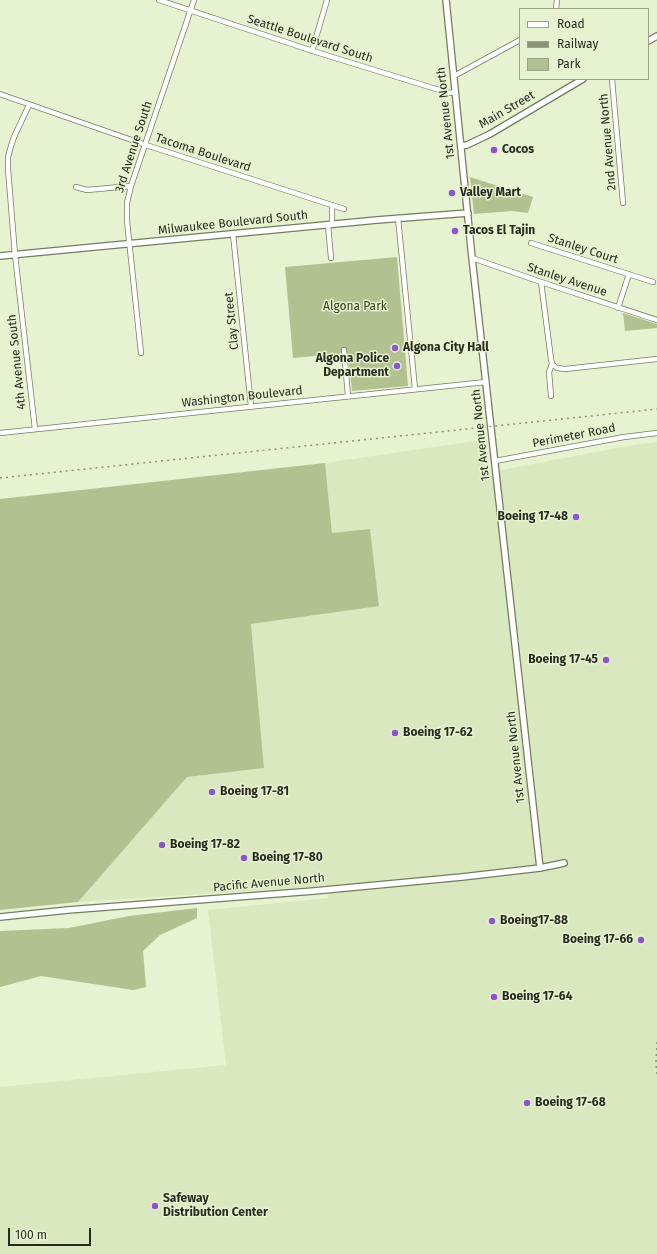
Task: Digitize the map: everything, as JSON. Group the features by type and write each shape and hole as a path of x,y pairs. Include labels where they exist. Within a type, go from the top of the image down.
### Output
{"street":[{"name":"Seattle Boulevard South","path":"159,0 312,51 449,93 455,92"},
{"name":"3rd Avenue South","path":"141,353 126,212 127,203 194,0"},
{"path":"312,51 327,0"},
{"name":"1st Avenue North","path":"446,0 472,258 540,868"},
{"path":"454,76 519,41"},
{"name":"Main Street","path":"461,146 467,145 490,134 581,80"},
{"name":"2nd Avenue North","path":"612,80 623,203"},
{"name":"Tacoma Boulevard","path":"0,94 146,145 344,209"},
{"name":"4th Avenue South","path":"29,105 14,137 8,157 8,180 34,429"},
{"path":"76,187 87,190 132,186"},
{"path":"331,258 330,224 332,205"},
{"name":"Milwaukee Boulevard South","path":"0,256 330,224 468,213"},
{"path":"398,218 415,388"},
{"name":"Clay Street","path":"233,234 251,406"},
{"name":"Stanley Court","path":"531,243 653,282"},
{"name":"Stanley Avenue","path":"472,258 657,320"},
{"name":"Stanley Court","path":"618,308 629,274"},
{"path":"541,282 552,364 549,372 551,396"},
{"path":"344,350 348,396"},
{"path":"552,364 558,368 565,369 657,359"},
{"name":"Washington Boulevard","path":"0,433 415,388 486,382"},
{"name":"Perimeter Road","path":"495,461 624,437 657,433"},
{"name":"Pacific Avenue North","path":"0,918 68,910 462,877 540,868 564,863"}],"shaded area":[{"path":"482,440 486,473 627,446 657,442 657,1254 0,1254 0,1087 226,1065 208,910 328,898 326,886 78,902 187,777 264,768 251,624 379,605 369,529 332,534 325,463"}],"green space":[{"path":"470,177 533,197 528,213 512,211 474,214"},
{"name":"Algona Park","path":"397,257 408,386 352,391 348,353 293,358 285,267"},
{"path":"623,313 657,324 657,328 625,331"},
{"path":"325,463 332,533 370,529 379,606 251,624 264,768 187,777 78,902 0,910 0,499"},
{"path":"197,908 197,918 160,935 143,951 146,987 133,990 41,976 0,987 0,931 69,928 129,916"}],"railway":[{"path":"0,478 657,409"},
{"path":"657,1042 657,1074"}],"place":[{"name":"Cocos","path":"494,150"},
{"name":"Valley Mart","path":"452,193"},
{"name":"Tacos El Tajin","path":"455,231"},
{"name":"Algona City Hall","path":"395,348"},
{"name":"Algona Police Department","path":"397,366"},
{"name":"Boeing 17-48","path":"576,517"},
{"name":"Boeing 17-45","path":"606,660"},
{"name":"Boeing 17-62","path":"395,733"},
{"name":"Boeing 17-81","path":"212,792"},
{"name":"Boeing 17-82","path":"162,845"},
{"name":"Boeing 17-80","path":"244,858"},
{"name":"Boeing17-88","path":"492,921"},
{"name":"Boeing 17-66","path":"641,940"},
{"name":"Boeing 17-64","path":"494,997"},
{"name":"Boeing 17-68","path":"527,1103"},
{"name":"Safeway Distribution Center","path":"155,1206"}]}
